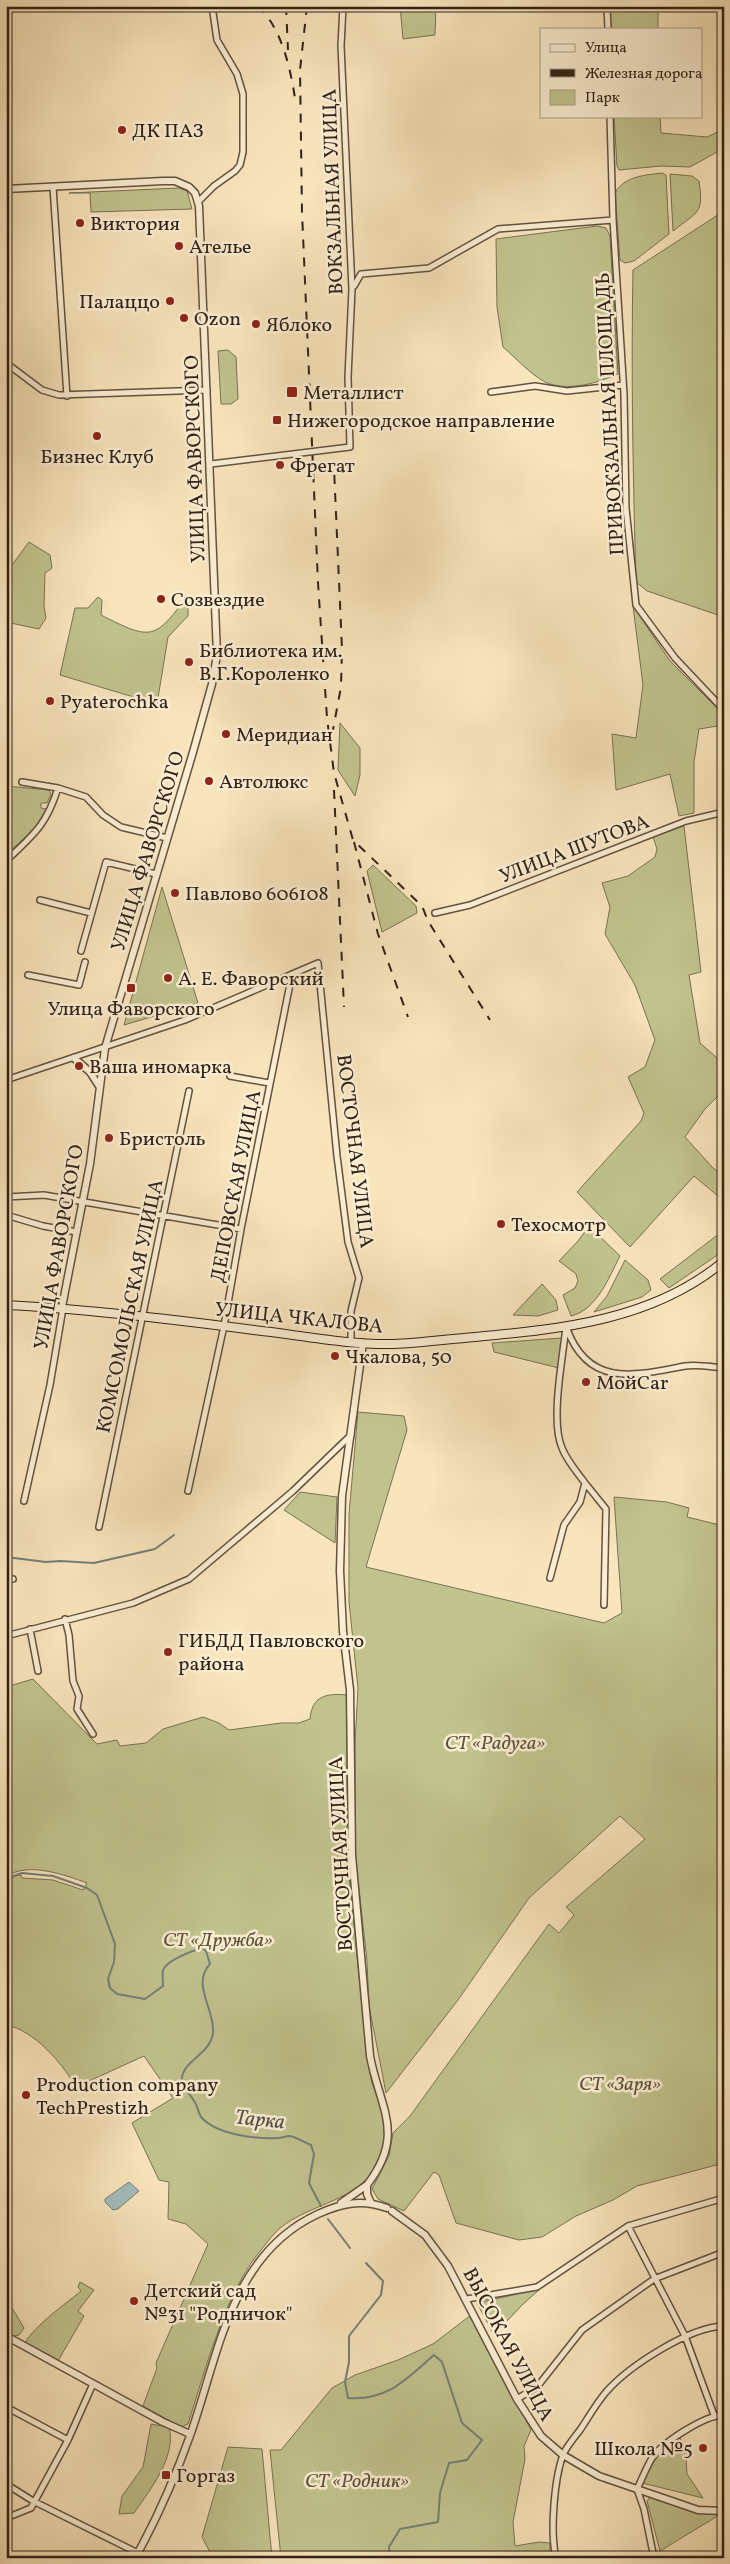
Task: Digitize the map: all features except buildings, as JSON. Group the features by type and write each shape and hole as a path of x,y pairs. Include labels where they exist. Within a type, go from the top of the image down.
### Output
{"main road":[{"name":"УЛИЦА ЧКАЛОВА","path":"6,1305 62,1307 143,1315 351,1342 392,1344 566,1326 646,1307 685,1288 724,1261"}],"street":[{"path":"6,189 175,181 189,186 195,193 198,202 214,186 235,171 240,165 244,152 243,94 237,74 217,40 212,6"},
{"name":"ВОКЗАЛЬНАЯ УЛИЦА","path":"211,464 350,447 348,377 352,289 341,46 343,6"},
{"path":"608,6 608,28"},
{"name":"ПРИВОКЗАЛЬНАЯ ПЛОЩАДЬ","path":"610,118 613,220 623,385 626,508 636,605 674,658 724,710"},
{"path":"53,187 67,396"},
{"name":"УЛИЦА ФАВОРСКОГО","path":"24,1501 50,1385 62,1307 90,1164 105,1048 212,684 217,655 208,390 198,202"},
{"path":"352,289 360,274 430,268 498,229 613,220"},
{"path":"6,362 42,390 67,396 208,390"},
{"path":"491,392 535,386 567,391 623,385"},
{"path":"22,782 58,788 86,798 103,816 121,827 167,838"},
{"path":"6,861 42,826 51,810 58,788"},
{"name":"УЛИЦА ШУТОВА","path":"436,913 470,904 686,821 724,812"},
{"path":"81,951 106,862 156,874"},
{"path":"40,900 91,913"},
{"path":"28,975 79,985 85,962"},
{"name":"ВОСТОЧНАЯ УЛИЦА","path":"292,974 318,963 338,1166 348,1242 359,1278 351,1311 351,1342"},
{"path":"6,1080 185,1020 292,974"},
{"name":"ДЕПОВСКАЯ УЛИЦА","path":"188,1491 224,1326 269,1083 292,974"},
{"path":"74,1058 90,1072 99,1086"},
{"path":"230,1076 269,1083"},
{"name":"КОМСОМОЛЬСКАЯ УЛИЦА","path":"99,1527 188,1091"},
{"path":"6,1198 44,1195 241,1229"},
{"path":"6,1215 43,1226 77,1232"},
{"path":"566,1326 572,1342 585,1358 600,1368 619,1375 634,1376 661,1373 687,1366 724,1368"},
{"path":"566,1326 558,1407 558,1437 566,1457 606,1509 604,1605"},
{"name":"ВОСТОЧНАЯ УЛИЦА","path":"363,1343 342,1496 340,1561 343,1630 350,1690 352,1855 370,2056 388,2121 389,2134 387,2147 376,2172 367,2185"},
{"path":"724,1378 722,1396 724,1396"},
{"path":"6,1636 132,1602 189,1580 294,1491 351,1435"},
{"path":"550,1578 564,1525 580,1502 585,1483"},
{"path":"6,1581 13,1579"},
{"path":"65,1619 69,1635 73,1681 79,1696 77,1709 93,1734"},
{"path":"30,1629 38,1671"},
{"path":"367,2185 367,2194 372,2202"},
{"path":"6,2484 33,2501 136,2556 152,2527 190,2434 213,2355 228,2316 250,2276 274,2245 288,2232 306,2220 349,2199 367,2185"},
{"path":"467,2299 537,2287 628,2226 724,2198"},
{"path":"334,2207 372,2202"},
{"name":"ВЫСОКАЯ УЛИЦА","path":"372,2202 389,2210 425,2235 436,2247 467,2299 517,2399 540,2436 563,2455 599,2476 698,2510 724,2511"},
{"path":"628,2226 685,2336 714,2415"},
{"path":"517,2399 538,2387 582,2330 654,2279 724,2252"},
{"path":"556,2558 554,2548 554,2504 563,2455 606,2392 649,2356 685,2336 712,2326 724,2326"},
{"path":"6,2336 92,2384 190,2434"},
{"path":"6,2518 31,2508 33,2501 68,2440 92,2384"},
{"path":"6,2408 68,2440"},
{"path":"654,2558 644,2509 637,2489 653,2456 692,2425 714,2415 724,2415"}],"green space":[{"path":"400,6 436,6 435,35 403,39"},
{"path":"610,6 658,6 658,28 611,28"},
{"path":"614,118 660,118 661,133 707,137 724,129 724,148 690,167 661,166 619,170 617,166"},
{"path":"662,173 666,175 669,234 634,261 625,263 620,260 615,193 624,183 636,177"},
{"path":"670,174 692,176 699,181 701,200 700,206 694,215 673,231"},
{"path":"179,188 187,191 192,209 91,212 90,193 69,193"},
{"path":"724,211 724,617 647,591 636,582 632,348 633,270"},
{"path":"597,226 606,228 610,236 618,374 582,385 554,385 534,375 503,347 497,307 496,239"},
{"path":"228,350 236,357 238,399 231,404 221,404 218,351"},
{"path":"29,542 50,555 52,568 45,573 44,606 46,618 39,629 6,622 6,573"},
{"path":"188,595 188,616 168,637 157,704 60,675 75,608 88,608 98,597 102,600 101,615 131,629 151,632 168,621"},
{"path":"633,606 670,661 724,715 724,725 699,729 694,762 694,813 679,816 670,774 616,790 612,734 636,738 643,685"},
{"path":"340,723 360,748 360,775 355,796 338,770"},
{"path":"6,786 49,790 51,794 47,803 41,803 41,808 46,809 37,826 6,855"},
{"path":"684,826 701,972 689,975 700,1043 724,1064 724,1090 705,1109 685,1137 713,1168 724,1176 724,1201 694,1176 630,1247 577,1192 641,1121 644,1113 628,1077 645,1067 655,1040 635,985 605,934 610,907 602,883 628,876 655,857 657,849 653,837"},
{"path":"373,865 416,906 417,913 382,932 367,871"},
{"path":"162,887 198,1003 124,1025"},
{"path":"589,1226 620,1256 607,1283 595,1300 580,1313 571,1316 563,1295 575,1288 578,1281 576,1274 559,1261"},
{"path":"724,1230 724,1249 719,1254 669,1288 660,1279"},
{"path":"625,1260 648,1280 651,1290 642,1297 594,1312 607,1296"},
{"path":"542,1284 556,1300 558,1310 538,1316 513,1315"},
{"path":"562,1338 559,1368 494,1352 492,1343"},
{"path":"358,1412 404,1416 407,1430 366,1567 604,1623 622,1613 614,1497 667,1502 689,1508 687,1517 724,1526 724,2163 637,2186 613,2200 576,2216 542,2237 519,2240 456,2223 439,2175 434,2172 404,2211 378,2199 372,2189 389,2156 393,2133 410,2116 549,1924 559,1933 574,1915 566,1907 645,1839 620,1816 529,1898 458,2000 386,2093 369,2006 367,1961 355,1854 355,1743 358,1688 349,1602 349,1514"},
{"path":"300,1492 337,1497 335,1543 284,1510"},
{"name":"СТ «Дружба»","path":"33,1679 97,1744 117,1740 120,1746 146,1743 163,1729 203,1717 219,1723 229,1730 281,1723 299,1723 310,1719 314,1705 321,1698 333,1695 347,1695 347,1855 367,2057 372,2083 385,2117 385,2143 378,2163 369,2176 358,2186 333,2201 292,2220 276,2232 257,2255 235,2291 225,2313 208,2359 188,2424 181,2427 143,2406 157,2368 156,2363 208,2244 186,2224 168,2219 169,2182 159,2180 132,2123 173,2098 144,2056 76,2087 55,2058 37,2040 27,2033 6,2025 6,1885 15,1876 21,1875 22,1878 53,1880 83,1890 87,1883 57,1873 35,1870 15,1872 6,1877 6,1687"},
{"path":"80,2282 94,2290 78,2311 84,2316 58,2361 25,2343 35,2329 81,2291 78,2287"},
{"path":"540,2289 522,2305 494,2335 477,2303"},
{"path":"11,2306 24,2328 19,2335 14,2336 6,2331 6,2309"},
{"name":"СТ «Родник»","path":"471,2315 531,2430 524,2446 525,2459 513,2522 515,2546 539,2542 550,2543 550,2558 281,2558 270,2450 281,2450 332,2388 355,2375 398,2360 433,2344"},
{"path":"151,2424 169,2427 170,2438 166,2461 134,2513 119,2514 122,2496 143,2467"},
{"path":"680,2438 686,2457 687,2474 703,2498 642,2483 657,2455"},
{"path":"228,2447 262,2449 272,2558 213,2558 202,2537"},
{"path":"651,2496 697,2513 721,2514 660,2551 647,2501"}],"water":[{"path":"129,2182 139,2191 118,2209 113,2210 105,2202 105,2199"}],"waterway":[{"path":"6,1557 46,1562 94,1563 155,1549 174,1535"},
{"name":"Тарка","path":"6,1882 13,1876 22,1873 53,1876 87,1888 97,1895 115,1944 114,1962 108,1979 110,1988 117,1994 145,1999 163,1986 163,1970 165,1966 180,1956 198,1949 202,1948 206,1951 210,1964 205,1972 203,1989 211,2015 213,2032 208,2046 184,2072 183,2084 201,2116 209,2124 238,2135 259,2138 290,2136 311,2145 314,2154 309,2183 321,2206"},
{"name":"Тарка","path":"328,2219 350,2248"},
{"name":"Тарка","path":"366,2263 383,2281 381,2295 349,2336 349,2362 345,2382 348,2398 374,2396 396,2387 434,2355 442,2362 462,2423 482,2440 467,2460 449,2463 440,2493 438,2522 400,2529 389,2547 390,2558"},
{"name":"Тарка","path":"447,2558 449,2556 452,2558"}],"railway":[{"path":"258,6 273,26 284,49 295,98"},
{"path":"286,6 288,50"},
{"path":"307,6 300,70 302,212 318,583 327,718 334,773 353,840 422,906 428,921 490,1020"},
{"path":"332,735 341,687 342,649 334,468"},
{"path":"334,790 344,1007"},
{"path":"354,842 378,934 408,1017"}],"place":[{"name":"ДК ПАЗ","path":"122,130"},
{"name":"Виктория","path":"80,223"},
{"name":"Ателье","path":"179,246"},
{"name":"Палаццо","path":"170,301"},
{"name":"Ozon","path":"184,318"},
{"name":"Яблоко","path":"256,324"},
{"name":"Металлист","path":"292,392"},
{"name":"Нижегородское направление","path":"277,420"},
{"name":"Бизнес Клуб","path":"97,436"},
{"name":"Фрегат","path":"280,465"},
{"name":"Созвездие","path":"161,599"},
{"name":"Библиотека им. В.Г.Короленко","path":"189,662"},
{"name":"Pyaterochka","path":"50,701"},
{"name":"Меридиан","path":"226,734"},
{"name":"Автолюкс","path":"209,781"},
{"name":"Павлово 606108","path":"175,893"},
{"name":"А. Е. Фаворский","path":"168,978"},
{"name":"Улица Фаворского","path":"131,988"},
{"name":"Ваша иномарка","path":"79,1066"},
{"name":"Бристоль","path":"109,1138"},
{"name":"Техосмотр","path":"501,1224"},
{"name":"Чкалова, 50","path":"335,1356"},
{"name":"МойCar","path":"586,1382"},
{"name":"ГИБДД Павловского района","path":"168,1652"},
{"name":"Production company TechPrestizh","path":"26,2095"},
{"name":"Детский сад №31 \"Родничок\"","path":"134,2301"},
{"name":"Школа №5","path":"703,2448"},
{"name":"Горгаз","path":"166,2475"}],"park label":[{"name":"СТ «Радуга»","path":"495,1742"},
{"name":"СТ «Заря»","path":"620,2083"}]}
